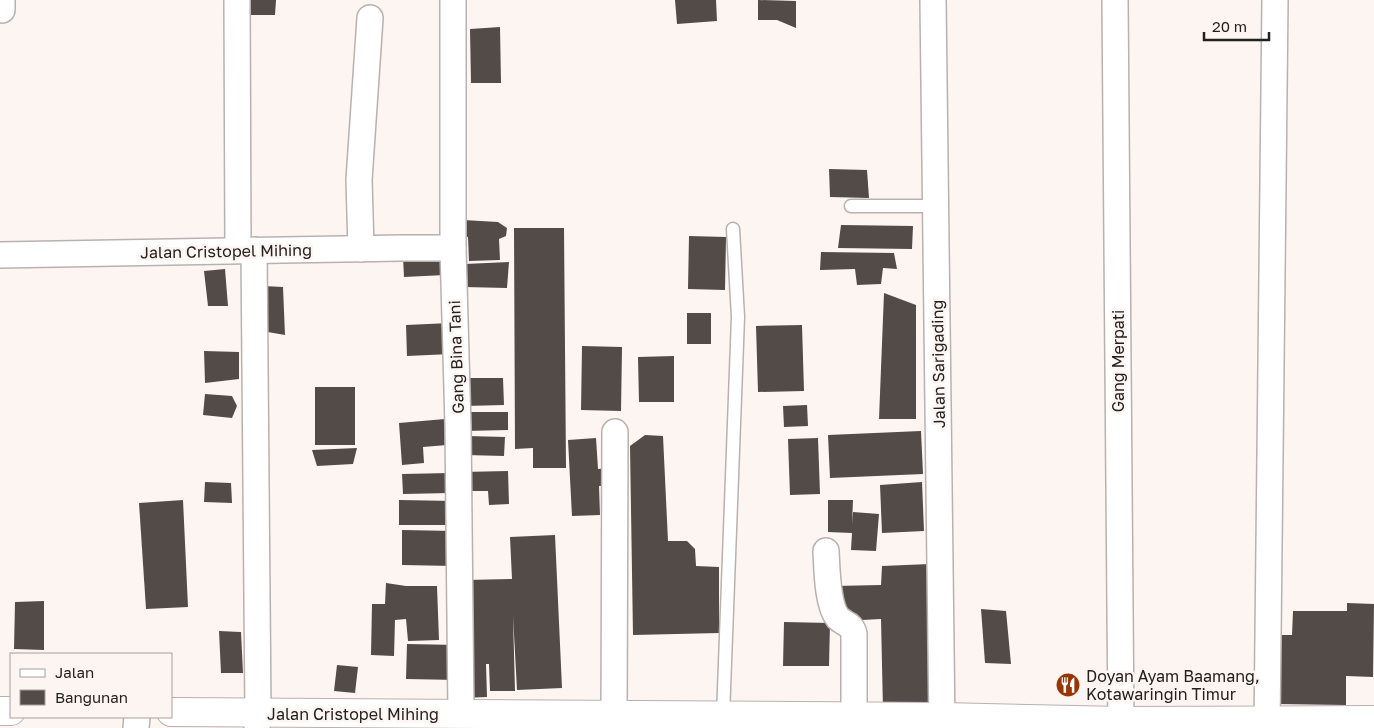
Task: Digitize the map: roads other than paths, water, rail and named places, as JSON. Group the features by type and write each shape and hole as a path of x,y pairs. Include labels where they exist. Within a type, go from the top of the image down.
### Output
{"street":[{"path":"237,0 246,250 257,721"},
{"name":"Gang Bina Tani","path":"453,0 453,248 458,426 461,714"},
{"name":"Jalan Sarigading","path":"933,0 942,723"},
{"name":"Gang Merpati","path":"1115,0 1121,724"},
{"path":"1267,724 1275,0"},
{"path":"360,249 359,180 370,18"},
{"name":"Jalan Cristopel Mihing","path":"0,254 453,248"},
{"path":"615,432 629,720"},
{"path":"826,552 829,591 834,610 838,618 851,626 854,634 854,717"},
{"name":"Jalan Cristopel Mihing","path":"172,712 257,721 412,721 461,714 516,721 629,720 723,716 854,717 942,723 1267,724 1374,720"}],"lane":[{"path":"851,206 936,206"},
{"path":"723,716 738,317 733,229"}],"place":[{"name":"Doyan Ayam Baamang, Kotawaringin Timur","path":"1068,685"}]}
